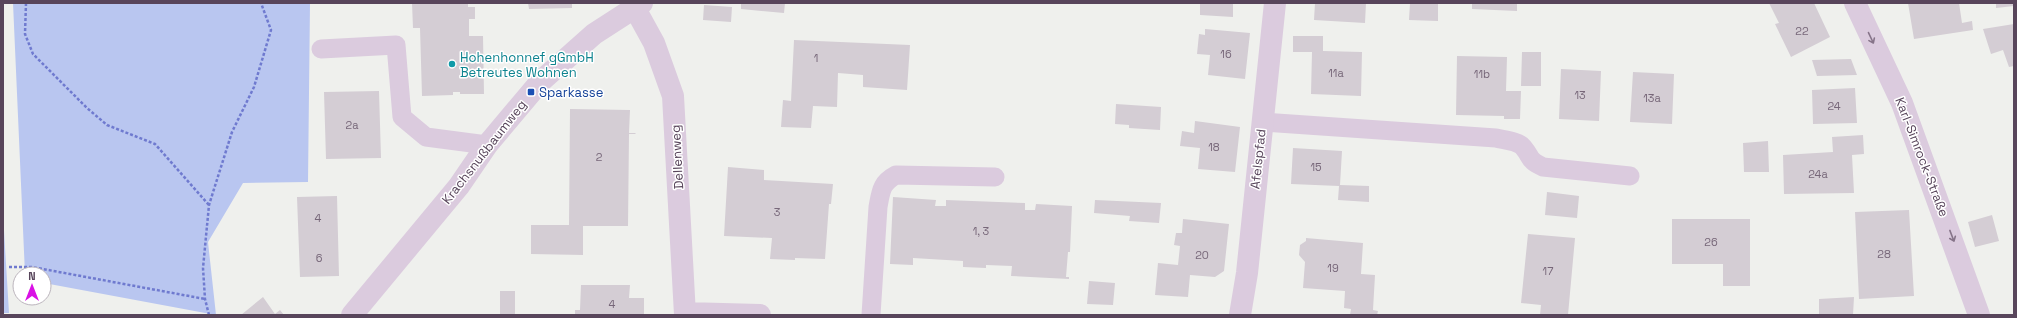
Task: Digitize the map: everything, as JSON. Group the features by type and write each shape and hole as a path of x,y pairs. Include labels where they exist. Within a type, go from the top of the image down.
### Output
{"street":[{"name":"Afelspfad","path":"1240,315 1247,273 1275,3"},
{"name":"Karl-Simrock-Straße","path":"1855,3 1902,103 1979,315"},
{"name":"Krachsnußbaumweg","path":"352,315 459,186 487,145 540,82 594,34 636,5"},
{"name":"Dellenweg","path":"636,5 654,43 674,96 685,314"},
{"path":"685,314 760,315"}],"lane":[{"path":"321,49 396,45 402,117 426,137 487,145"},
{"path":"1262,122 1496,138 1523,146 1530,161 1543,168 1630,176"},
{"path":"871,315 878,207 886,181 896,175 995,177"}],"path":[{"path":"26,3 25,34 33,54 87,108 107,125 155,144 209,205"},
{"path":"209,315 205,299 203,268 209,205 232,132 254,87 271,30 262,3"},
{"path":"9,266 32,267 205,299"}],"shaded area":[{"path":"13,3 310,3 308,182 243,183 208,242 216,315 52,284 52,266 25,266"},
{"path":"3,214 9,313 3,313"}],"building":[{"name":"Hohenhonnef gGmbH Betreutes Wohnen","path":"412,3 468,3 468,7 475,7 475,19 469,19 469,36 483,36 484,94 460,94 460,92 453,92 453,95 422,96 420,28 413,28"},
{"path":"528,3 572,3 572,8 529,9"},
{"path":"741,3 785,3 784,13 741,9"},
{"path":"1200,3 1233,3 1233,17 1200,15"},
{"path":"1315,3 1366,3 1365,23 1314,20"},
{"path":"1410,3 1438,3 1438,21 1409,20"},
{"path":"1472,3 1517,3 1517,11 1472,9"},
{"path":"1769,3 1814,3 1830,37 1791,57 1775,24 1779,23"},
{"path":"1908,3 1959,3 1962,23 1972,21 1973,30 1914,39"},
{"path":"1996,3 2014,3 2014,6 1996,8"},
{"path":"704,5 732,7 731,22 703,20"},
{"path":"2014,24 2014,66 2009,67 2003,50 1991,54 1983,29"},
{"path":"1205,29 1250,33 1245,79 1208,75 1210,55 1197,54 1199,34 1205,35"},
{"path":"1293,36 1323,36 1323,51 1362,52 1361,96 1311,94 1312,52 1293,52"},
{"path":"794,40 910,45 907,90 863,87 863,75 838,73 837,107 813,106 811,128 781,127 783,100 791,101"},
{"path":"1522,52 1541,52 1541,86 1521,86"},
{"path":"1457,56 1507,57 1506,91 1521,91 1520,119 1504,119 1504,116 1456,115"},
{"path":"1851,59 1857,75 1817,76 1812,60"},
{"path":"1561,69 1601,71 1599,121 1559,119"},
{"path":"1633,72 1674,74 1672,124 1630,122"},
{"path":"1855,88 1857,123 1813,124 1812,90"},
{"path":"379,91 381,158 326,159 324,92"},
{"path":"1116,104 1161,107 1160,130 1129,128 1129,125 1115,124"},
{"path":"570,109 630,110 629,133 636,134 629,134 628,226 583,226 583,255 531,254 531,225 569,225"},
{"path":"1195,121 1240,127 1235,172 1198,169 1200,148 1180,146 1182,131 1194,133"},
{"path":"1863,135 1864,154 1852,155 1854,193 1784,194 1783,155 1833,152 1832,137"},
{"path":"1768,141 1769,172 1744,172 1743,143"},
{"path":"1293,148 1342,151 1340,185 1369,186 1369,202 1338,200 1339,186 1291,184"},
{"path":"728,167 764,170 764,180 833,184 831,204 829,204 825,259 770,259 772,238 724,236"},
{"path":"1547,192 1579,196 1577,218 1545,215"},
{"path":"337,196 339,276 300,277 297,197"},
{"path":"893,197 936,200 935,206 946,206 946,200 1025,203 1025,210 1035,210 1036,204 1072,206 1070,252 1068,252 1066,277 1069,277 1069,279 1011,276 1012,266 986,265 986,268 963,267 963,261 913,258 913,265 890,264"},
{"path":"1095,200 1161,203 1159,223 1129,221 1130,216 1094,213"},
{"path":"1909,210 1914,296 1859,299 1855,212"},
{"path":"1992,215 1999,241 1975,247 1968,222"},
{"path":"1183,219 1229,224 1224,271 1215,277 1190,275 1188,297 1155,295 1158,263 1178,265 1180,246 1174,245 1176,233 1182,233"},
{"path":"1672,219 1750,219 1750,286 1723,286 1723,264 1672,264"},
{"path":"1528,234 1575,238 1568,315 1540,315 1541,305 1521,303"},
{"path":"1306,238 1363,243 1361,274 1375,275 1373,310 1378,311 1377,315 1350,315 1351,309 1344,308 1345,291 1303,288 1305,262 1299,255 1300,245 1306,241"},
{"path":"1089,281 1115,283 1113,305 1087,304"},
{"path":"581,285 630,285 629,298 644,298 644,315 575,315 575,310 580,310"},
{"path":"500,291 515,291 515,315 500,315"},
{"path":"263,297 275,314 280,310 284,315 241,315"},
{"path":"1854,297 1853,315 1819,315 1819,299"}],"place":[{"name":"Hohenhonnef gGmbH Betreutes Wohnen","path":"452,64"},
{"name":"Sparkasse","path":"531,92"}]}
